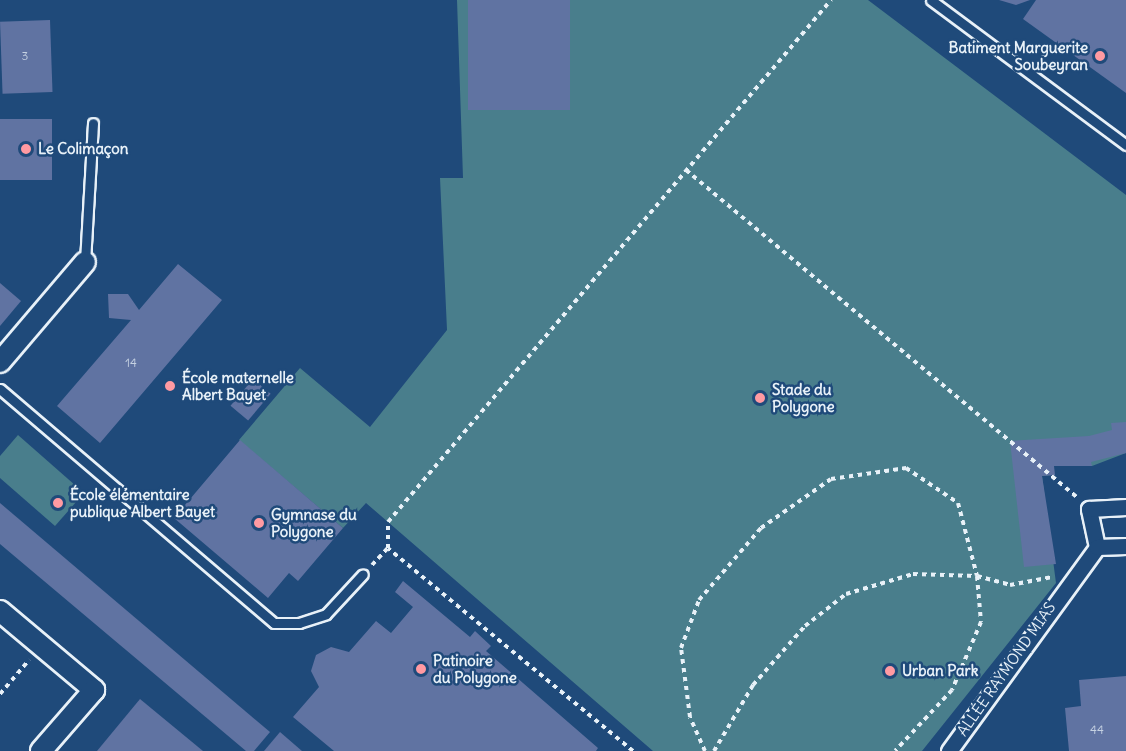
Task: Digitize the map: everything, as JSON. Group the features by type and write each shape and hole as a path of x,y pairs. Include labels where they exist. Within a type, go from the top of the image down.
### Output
{"street":[{"path":"0,362 85,262"},
{"path":"1126,507 1089,510 1097,547 1126,546"},
{"name":"ALLÉE RAYMOND MIAS","path":"949,751 1060,582 1097,547"},
{"path":"0,611 94,690 41,751"}],"lane":[{"path":"930,0 1126,145"},
{"path":"85,262 93,123"},
{"path":"0,389 274,623 299,623 326,614 363,574"}],"path":[{"path":"363,574 388,548 388,522 831,0"},
{"path":"686,170 1055,475 1089,510"},
{"path":"705,751 690,717 681,648 699,600 761,528 831,479 906,468 958,503 976,576 981,622 952,690 895,751"},
{"path":"388,548 633,751"},
{"path":"714,751 753,685 805,626 846,594 913,574 976,576 1010,585 1060,582"},
{"path":"0,694 42,646"}],"green space":[{"name":"Stade du Polygone","path":"457,0 868,0 1126,195 1126,453 1092,466 1054,466 1054,475 1042,476 1056,583 922,751 653,751 366,503 343,528 239,440 300,368 370,427 447,330 440,178 463,178"},
{"path":"18,435 84,493 55,526 0,478 0,456"}],"building":[{"path":"468,0 570,0 570,110 468,110"},
{"name":"Batiment Marguerite Soubeyran","path":"999,0 1030,0 1016,5"},
{"name":"Batiment Marguerite Soubeyran","path":"1036,0 1126,0 1126,93 1023,19"},
{"path":"50,20 53,92 3,94 0,22"},
{"name":"Le Colimaçon","path":"0,119 52,119 52,180 0,180"},
{"path":"178,264 222,300 100,443 57,406 131,320 109,318 108,294 128,294 139,310"},
{"path":"0,283 21,301 0,326"},
{"path":"253,379 271,394 248,421 231,406"},
{"path":"1126,422 1126,453 1091,462 1092,466 1054,466 1055,475 1042,476 1056,564 1024,567 1010,441 1089,436 1112,430 1111,423"},
{"name":"Gymnase du Polygone","path":"240,440 343,528 298,581 289,573 268,598 174,518"},
{"path":"0,503 270,732 254,751 246,751 0,544"},
{"name":"Patinoire du Polygone","path":"403,581 470,637 475,631 491,646 486,651 598,748 596,751 334,751 293,717 319,687 311,671 316,655 331,647 349,652 376,621 391,633 413,607 395,592"},
{"path":"1126,676 1126,751 1069,751 1065,708 1081,706 1079,680"},
{"path":"140,699 203,751 97,751"},
{"path":"280,732 302,751 264,751"}],"place":[{"name":"Batiment Marguerite Soubeyran","path":"1100,56"},
{"name":"Le Colimaçon","path":"26,149"},
{"name":"École maternelle Albert Bayet","path":"170,386"},
{"name":"Stade du Polygone","path":"760,398"},
{"name":"École élémentaire publique Albert Bayet","path":"58,503"},
{"name":"Gymnase du Polygone","path":"259,523"},
{"name":"Patinoire du Polygone","path":"421,669"},
{"name":"Urban Park","path":"890,671"}]}
